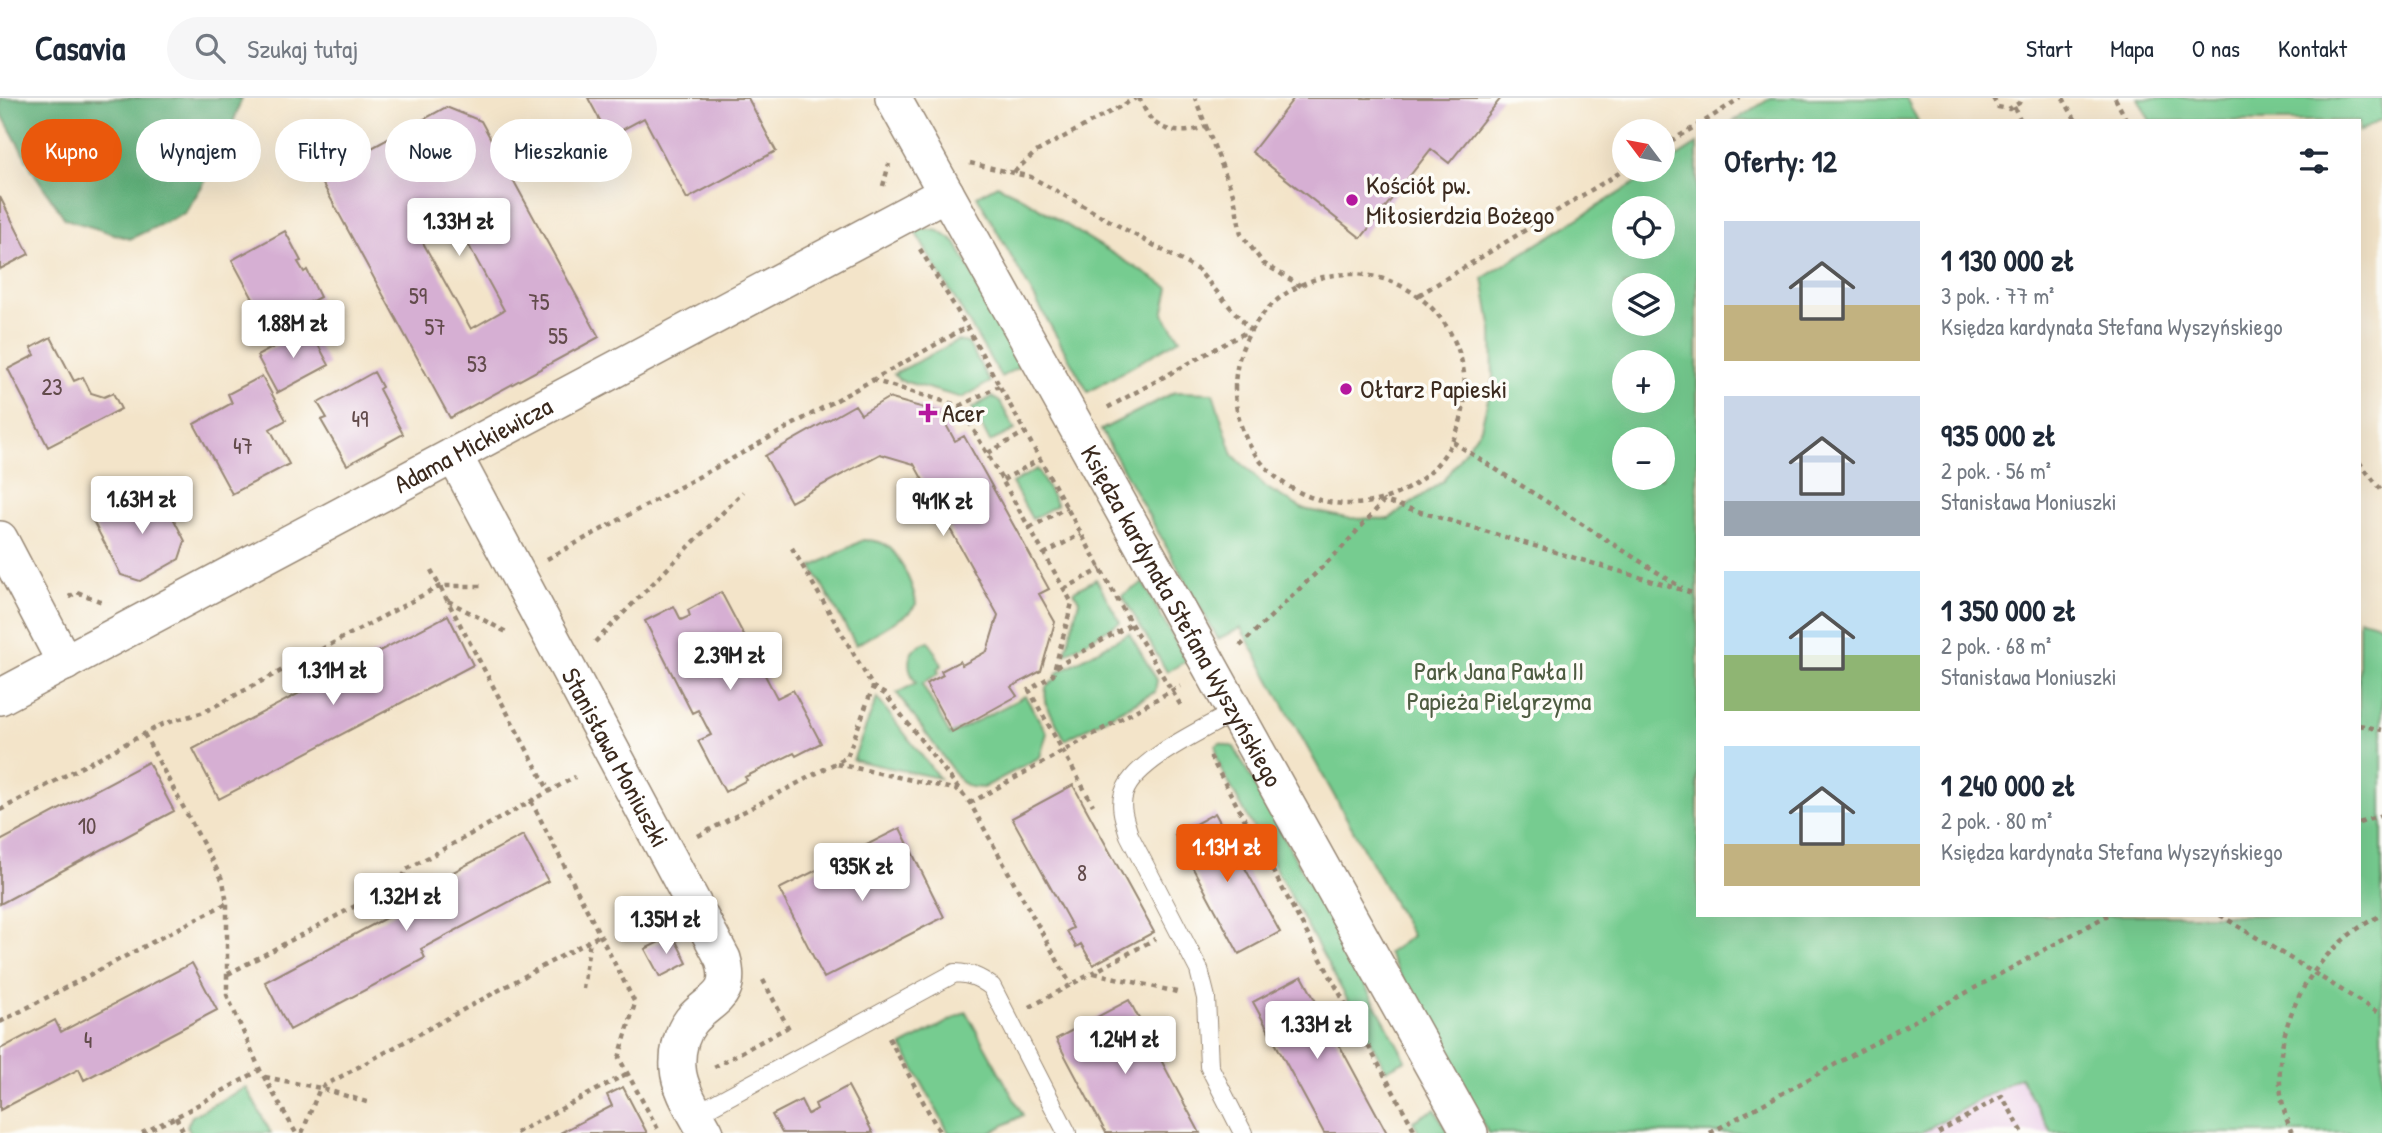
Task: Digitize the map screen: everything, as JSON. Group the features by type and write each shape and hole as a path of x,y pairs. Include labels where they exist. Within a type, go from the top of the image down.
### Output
{"street":[{"name":"Księdza kardynała Stefana Wyszyńskiego","path":"893,98 1470,1133"},
{"name":"Adama Mickiewicza","path":"0,697 946,193"},
{"name":"Stanisława Moniuszki","path":"454,455 723,959 727,974 723,989 712,1004 691,1021 681,1039 678,1054 678,1071 701,1123"},
{"path":"0,539 65,663"}],"lane":[{"path":"1236,711 1147,763 1133,777 1124,794 1122,812 1129,835 1199,970 1206,998 1209,1066 1243,1133"},
{"path":"701,1123 803,1055 955,973 980,978 992,988 1067,1133"}],"path":[{"path":"1013,173 1036,152 1137,98 1151,119 1164,128 1179,132 1196,131 1206,126"},
{"path":"1195,98 1234,196 1241,234 1263,263 1301,286"},
{"path":"1708,119 1740,98"},
{"path":"1993,98 1998,107 2009,109 2021,98"},
{"path":"2063,98 2075,119"},
{"path":"2115,98 2126,119"},
{"path":"2014,107 2020,119"},
{"path":"1675,138 1696,126"},
{"path":"965,162 1031,177 1198,270 1250,330"},
{"path":"1419,295 1612,177"},
{"path":"910,247 923,250 967,327 1131,624 1197,733 1416,1133"},
{"path":"1032,445 1106,409 1250,330 1280,297 1315,278 1342,273 1368,274 1395,282 1419,295 1443,320 1457,343 1465,368 1465,405 1453,442 1444,458 1418,484 1384,500 1330,504 1288,488 1267,470 1252,452 1238,421 1234,395 1235,371 1250,330"},
{"path":"0,810 163,724 204,712 440,586 501,586 542,566 540,562 967,327"},
{"path":"873,380 960,406 1072,603 1053,675 1029,690 1097,812"},
{"path":"960,406 999,386"},
{"path":"988,453 1025,432"},
{"path":"1453,442 1689,593"},
{"path":"1003,480 1040,459"},
{"path":"2361,465 2382,491"},
{"path":"586,648 597,641 743,492"},
{"path":"1384,500 1696,595"},
{"path":"970,803 1171,691 1247,642 1339,551 1384,500"},
{"path":"1030,528 1067,507"},
{"path":"1044,554 1081,534"},
{"path":"792,548 873,687 885,694 970,803 1071,985"},
{"path":"1064,589 1101,569"},
{"path":"431,570 549,791"},
{"path":"447,601 512,635"},
{"path":"1055,667 1131,624"},
{"path":"689,841 847,757 873,687"},
{"path":"2361,725 2382,730"},
{"path":"144,734 223,881 227,903 227,995 260,1070 299,1133"},
{"path":"836,764 958,790"},
{"path":"228,974 400,882 407,869 575,777"},
{"path":"531,801 635,1003 619,1058 660,1133"},
{"path":"2361,821 2382,815"},
{"path":"0,1022 227,903"},
{"path":"2292,1133 2284,1115 2280,1065 2283,1035 2295,1001 2314,973 2349,935 2382,915"},
{"path":"1710,1133 2104,917"},
{"path":"2223,917 2382,1015"},
{"path":"1008,1020 1177,927"},
{"path":"299,1133 320,1088 600,934"},
{"path":"583,989 590,940"},
{"path":"757,969 803,1055"},
{"path":"1093,973 1206,998"},
{"path":"877,1016 940,1133"},
{"path":"142,1133 260,1070"},
{"path":"516,1133 628,1073"},
{"path":"264,1077 320,1088 370,1103"},
{"path":"1938,1133 2002,1096 2023,1133"},
{"path":"176,1117 184,1133"}],"shaded area":[{"path":"2020,1077 2052,1133 1920,1133"}],"green space":[{"path":"0,98 242,98 234,119 136,119 136,182 205,182 185,213 130,239 65,219 40,182 122,182 122,119 21,119 21,149 0,111"},
{"path":"1771,98 1906,98 1917,119 1737,119"},
{"path":"2138,98 2382,98 2382,119 2361,131 2361,119 2149,119"},
{"name":"Park Jana Pawła II Papieża Pielgrzyma","path":"1696,145 1696,917 2361,917 2361,619 2382,625 2382,1133 2052,1133 2020,1077 1920,1133 1488,1133 1388,953 1412,936 1241,628 1218,639 1101,430 1175,392 1213,393 1233,455 1267,488 1303,509 1347,518 1389,519 1443,481 1481,428 1493,379 1492,330 1483,278 1612,197 1612,259 1675,259 1675,196 1614,196 1637,182 1675,182 1675,158"},
{"path":"997,185 1169,288 1163,314 1180,339 1088,392 977,196"},
{"path":"920,228 939,231 956,243 1022,364 1020,366 1001,377 914,230"},
{"path":"957,341 968,343 990,382 962,398 899,380 894,374"},
{"path":"992,397 1000,402 1015,430 990,442 972,408"},
{"path":"1037,469 1057,505 1032,519 1012,483"},
{"path":"863,540 881,542 899,559 907,574 916,604 909,613 856,645 812,567"},
{"path":"1096,579 1120,622 1065,654 1079,601 1074,591"},
{"path":"1143,583 1186,661 1167,672 1122,595"},
{"path":"1129,633 1157,680 1155,692 1065,740 1045,702 1046,687 1056,679 1057,673"},
{"path":"929,641 942,665 937,669 939,673 922,684 950,735 1025,696 1047,733 1040,757 983,788 970,787 961,782 897,693 916,683 910,670 910,658 916,648"},
{"path":"877,698 939,778 853,760"},
{"path":"1220,743 1234,747 1406,1060 1386,1070 1221,769 1216,746"},
{"path":"966,1012 1023,1115 990,1133 949,1133 902,1046"},
{"path":"246,1087 271,1133 191,1133 187,1126 192,1116"},
{"path":"1435,1109 1448,1133 1419,1133 1413,1121"}],"building":[{"path":"588,98 748,98 776,151 687,199 644,118 632,125 632,119 599,119"},
{"name":"Kościół pw. Miłosierdzia Bożego","path":"1294,98 1501,98 1449,163 1431,149 1361,238 1252,152"},
{"path":"446,107 476,119 424,119"},
{"path":"476,119 481,121 490,137 490,182 514,182 599,337 450,418 322,182 371,182 371,148 385,141 385,182 476,182","holes":["446,204 504,310 471,329 412,223"]},
{"path":"0,197 29,254 0,269"},
{"path":"285,231 301,261 298,262 304,272 307,270 320,297 267,325 232,260"},
{"path":"309,328 329,365 277,393 257,356"},
{"path":"51,337 74,381 83,377 91,393 104,397 113,393 121,409 48,447 8,369 35,355 31,348"},
{"path":"374,372 382,387 379,389 403,434 347,465 321,420 327,418 318,403"},
{"path":"262,376 286,420 270,429 289,464 232,494 194,424 232,403 228,394"},
{"path":"888,398 939,412 955,441 964,436 1049,589 1039,594 1055,622 1041,671 1011,687 1017,696 952,732 926,684 943,675 941,671 960,661 962,665 987,651 998,615 914,464 880,454 791,502 765,456 855,405 861,414"},
{"path":"157,487 185,541 179,559 140,581 121,575 93,521"},
{"path":"721,592 777,698 793,690 821,743 745,777 747,780 725,792 698,741 711,735 698,710 692,713 645,621 674,606 681,620 690,616 688,610"},
{"path":"448,615 473,665 219,799 193,749"},
{"path":"148,762 174,811 0,904 0,841"},
{"path":"1073,785 1154,932 1093,965 1081,944 1076,947 1067,931 1073,928 1012,818"},
{"path":"1215,813 1280,932 1239,954 1175,835"},
{"path":"900,828 944,917 824,978 779,889"},
{"path":"523,835 548,881 421,949 425,958 290,1030 265,982 395,913 391,905"},
{"path":"673,935 687,963 660,977 645,949"},
{"path":"192,963 217,1010 84,1080 79,1069 0,1110 0,1049 55,1020 61,1032"},
{"path":"1302,976 1387,1133 1324,1133 1253,1002"},
{"path":"1129,1000 1200,1133 1106,1133 1056,1039"},
{"path":"848,1086 873,1133 782,1133 772,1115 801,1100 808,1114 817,1109 815,1104"},
{"path":"623,1087 647,1133 560,1133 612,1106 607,1095"}],"place":[{"name":"Kościół pw. Miłosierdzia Bożego","path":"1352,200"},
{"name":"Ołtarz Papieski","path":"1346,389"},
{"name":"Acer","path":"928,413"}]}
